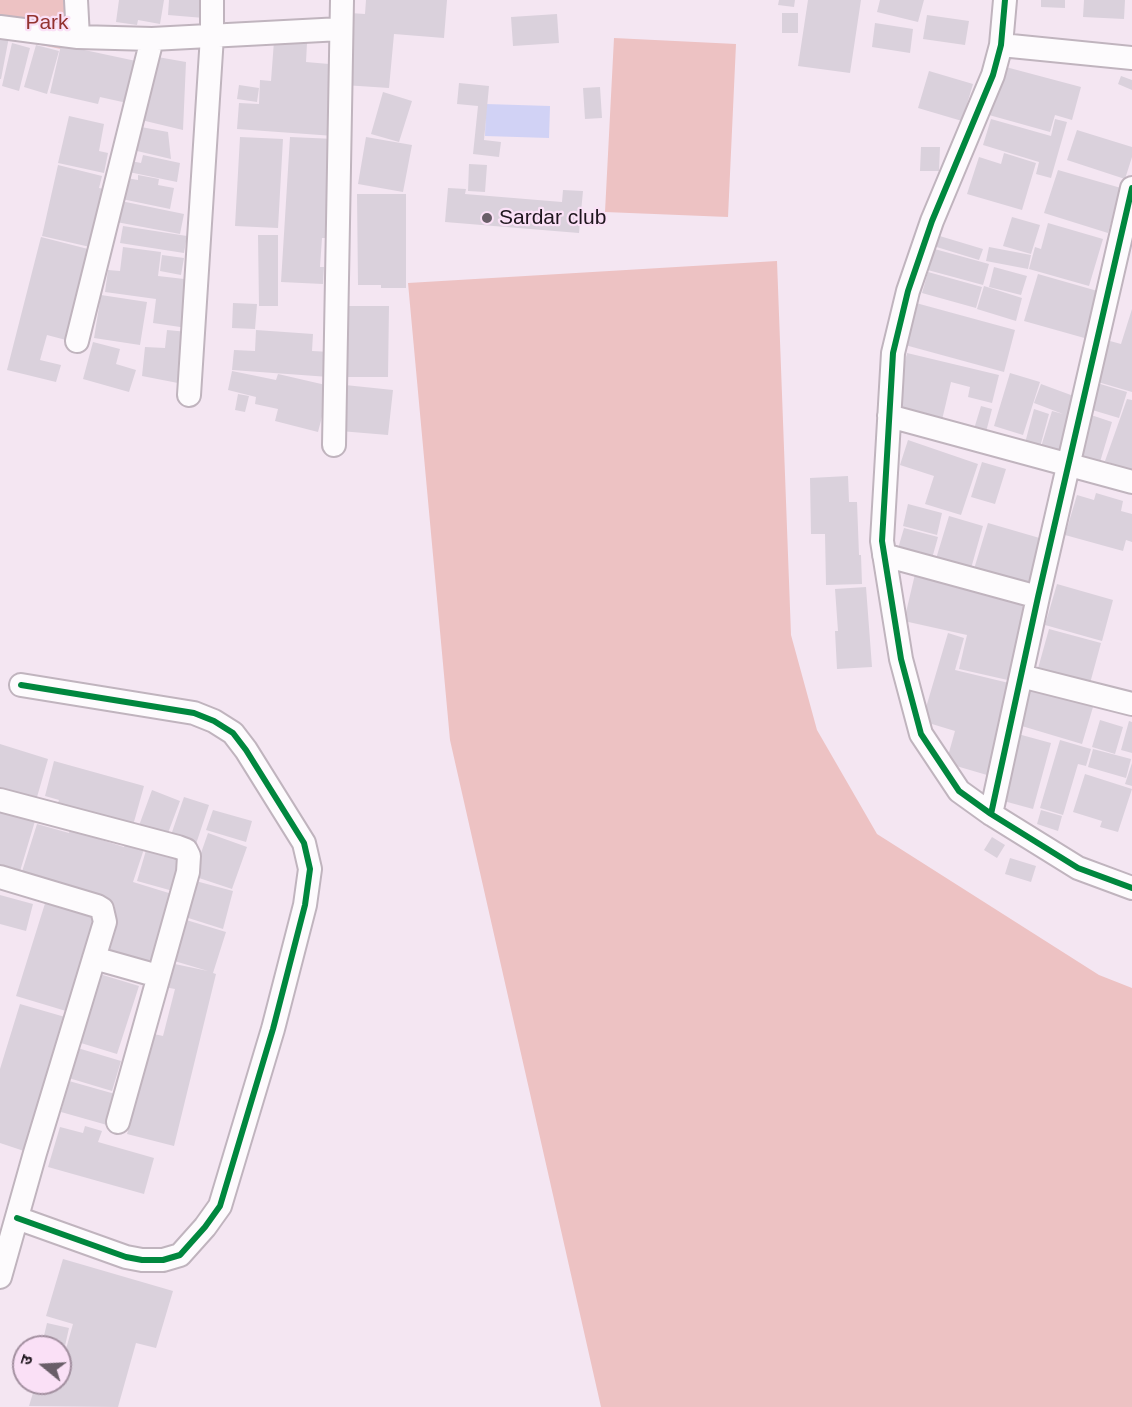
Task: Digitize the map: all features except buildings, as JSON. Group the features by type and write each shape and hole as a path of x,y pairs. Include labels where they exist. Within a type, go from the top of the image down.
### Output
{"street":[{"path":"76,0 78,38"},
{"path":"189,395 212,36 212,0"},
{"path":"334,445 342,0"},
{"path":"1005,0 1001,45 993,75 932,221 908,291 893,354 882,541 884,555 901,659 921,734 959,791 991,814 1078,868 1132,888"},
{"path":"0,27 78,38 152,39 341,29"},
{"path":"76,341 152,39"},
{"path":"1001,45 1132,58"},
{"path":"991,814 1069,464 1122,278 1132,188"},
{"path":"889,416 1132,482"},
{"path":"884,555 1038,597"},
{"path":"1021,676 1132,704"},
{"path":"17,1218 126,1257 142,1260 163,1260 180,1255 205,1227 220,1206 270,1040 305,905 310,869 304,843 233,733 214,721 194,713 21,685"},
{"path":"0,800 186,850 189,856 190,866 118,1122"},
{"path":"0,877 90,903 102,909 105,922 0,1277"},
{"path":"94,958 158,976"}],"green space":[{"name":"Park","path":"0,0 69,0 71,51 0,37"},
{"path":"614,38 736,44 728,217 605,212"},
{"path":"777,261 791,635 817,730 877,834 1099,975 1132,988 1132,1407 601,1407 450,740 408,283"}],"water":[{"path":"486,104 550,106 549,138 485,136"}],"cycle path":[{"path":"1005,0 1001,45 993,75 932,221 908,291 893,353 882,541 901,659 921,734 959,791 991,814 1078,868 1132,888"},
{"path":"991,814 1038,597 1132,188"},
{"path":"17,1218 126,1257 142,1260 163,1260 180,1255 205,1227 220,1206 273,1029 305,905 310,869 304,843 233,733 214,721 194,713 21,685"}],"place":[{"name":"Sardar club","path":"487,218"}]}
